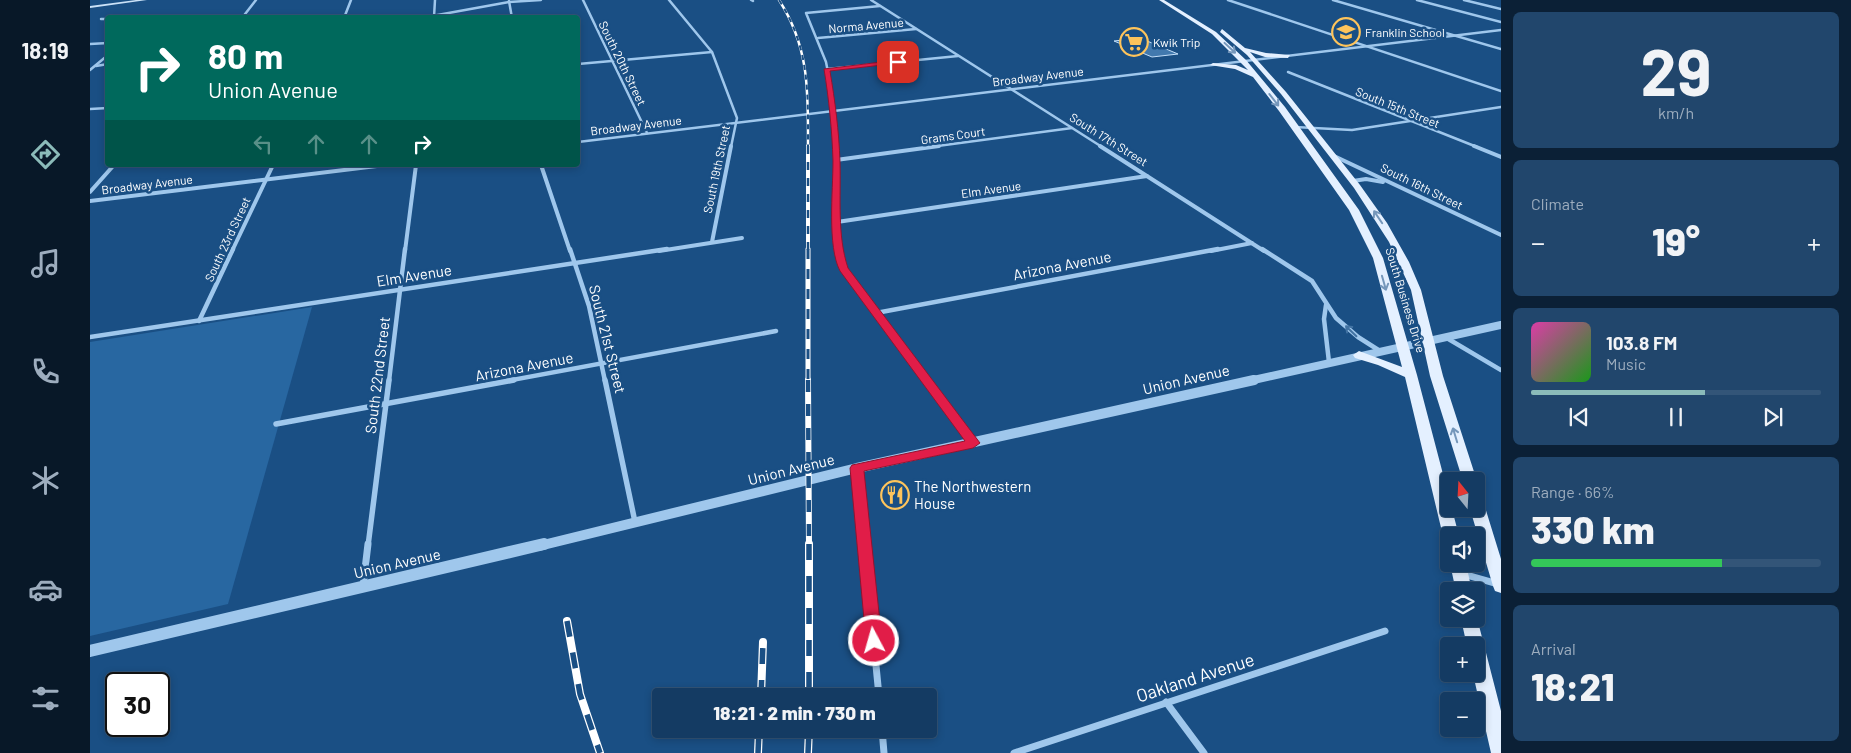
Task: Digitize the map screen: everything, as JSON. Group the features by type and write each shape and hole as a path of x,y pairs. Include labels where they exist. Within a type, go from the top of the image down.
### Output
{"main road":[{"path":"90,7 145,0"},
{"name":"South Business Drive","path":"1162,0 1214,33 1244,61 1295,127 1354,210 1378,258 1411,375 1449,527"},
{"name":"South Business Drive","path":"1172,0 1208,21 1241,46 1255,60 1334,156 1391,236 1406,266 1423,312 1427,340 1467,472"},
{"path":"1241,46 1259,54 1288,56"},
{"path":"1213,65 1239,68 1255,75"},
{"path":"1360,355 1382,362 1411,375"},
{"path":"1480,518 1501,585"},
{"path":"1472,627 1501,753"}],"street":[{"path":"244,15 256,0"},
{"path":"345,15 351,0"},
{"path":"434,15 435,0"},
{"path":"439,15 509,1 541,0"},
{"name":"South 20th Street","path":"583,0 647,133"},
{"name":"South 19th Street","path":"670,0 712,52 737,118 712,242"},
{"name":"South 17th Street","path":"871,0 1312,281 1323,294 1326,305 1360,340 1380,351"},
{"path":"1228,0 1501,91"},
{"path":"1333,0 1501,49"},
{"path":"1417,0 1501,22"},
{"path":"1464,0 1501,9"},
{"path":"509,1 511,15"},
{"path":"881,6 806,12 818,38 827,69 833,111 838,251 841,263 876,313 973,443"},
{"path":"101,20 105,19"},
{"name":"Norma Avenue","path":"818,38 916,29"},
{"name":"Broadway Avenue","path":"580,142 1501,30"},
{"path":"90,44 105,43"},
{"path":"580,64 712,52"},
{"path":"827,69 958,56"},
{"path":"90,69 105,57"},
{"path":"94,66 105,64"},
{"name":"South 15th Street","path":"1288,72 1501,157"},
{"path":"1295,127 1349,130 1501,107"},
{"path":"90,109 105,108"},
{"name":"Grams Court","path":"836,160 1072,128"},
{"name":"South 16th Street","path":"1334,156 1501,235"},
{"path":"90,192 112,167"},
{"name":"South 23rd Street","path":"199,320 272,167"},
{"name":"Broadway Avenue","path":"90,201 368,167"},
{"name":"South 22nd Street","path":"362,587 416,167"},
{"name":"South 21st Street","path":"542,167 589,306 636,523"},
{"name":"Elm Avenue","path":"837,222 1147,176"},
{"path":"1353,181 1366,179 1391,184"},
{"name":"Elm Avenue","path":"90,337 742,238"},
{"name":"Arizona Avenue","path":"876,313 1252,243"},
{"path":"1326,305 1324,319 1329,362"},
{"name":"Union Avenue","path":"90,651 636,523 857,468 1501,324"},
{"name":"Arizona Avenue","path":"276,424 776,331"},
{"path":"1445,336 1501,370"},
{"path":"857,468 878,688"},
{"path":"1467,572 1501,585"},
{"name":"Oakland Avenue","path":"1014,753 1385,631"},
{"path":"1166,702 1204,753"},
{"path":"883,738 884,753"}],"shaded area":[{"path":"312,307 228,604 90,636 90,342"}],"building":[{"path":"1140,38 1178,54 1152,57 1114,41"}],"railway":[{"path":"779,0 797,36 802,53 807,89 808,380"},
{"path":"808,380 809,546"},
{"path":"809,546 809,688"},
{"path":"567,621 580,694 600,753"},
{"path":"761,688 763,642"},
{"path":"758,753 759,738"},
{"path":"808,753 809,738"}],"place":[{"name":"Franklin School","path":"1346,32"},
{"name":"Kwik Trip","path":"1134,42"},
{"name":"The Northwestern House","path":"895,495"}],"route":[{"path":"874,641 857,468 973,443 844,269 838,251 836,160 831,88 827,69 898,62"}]}
